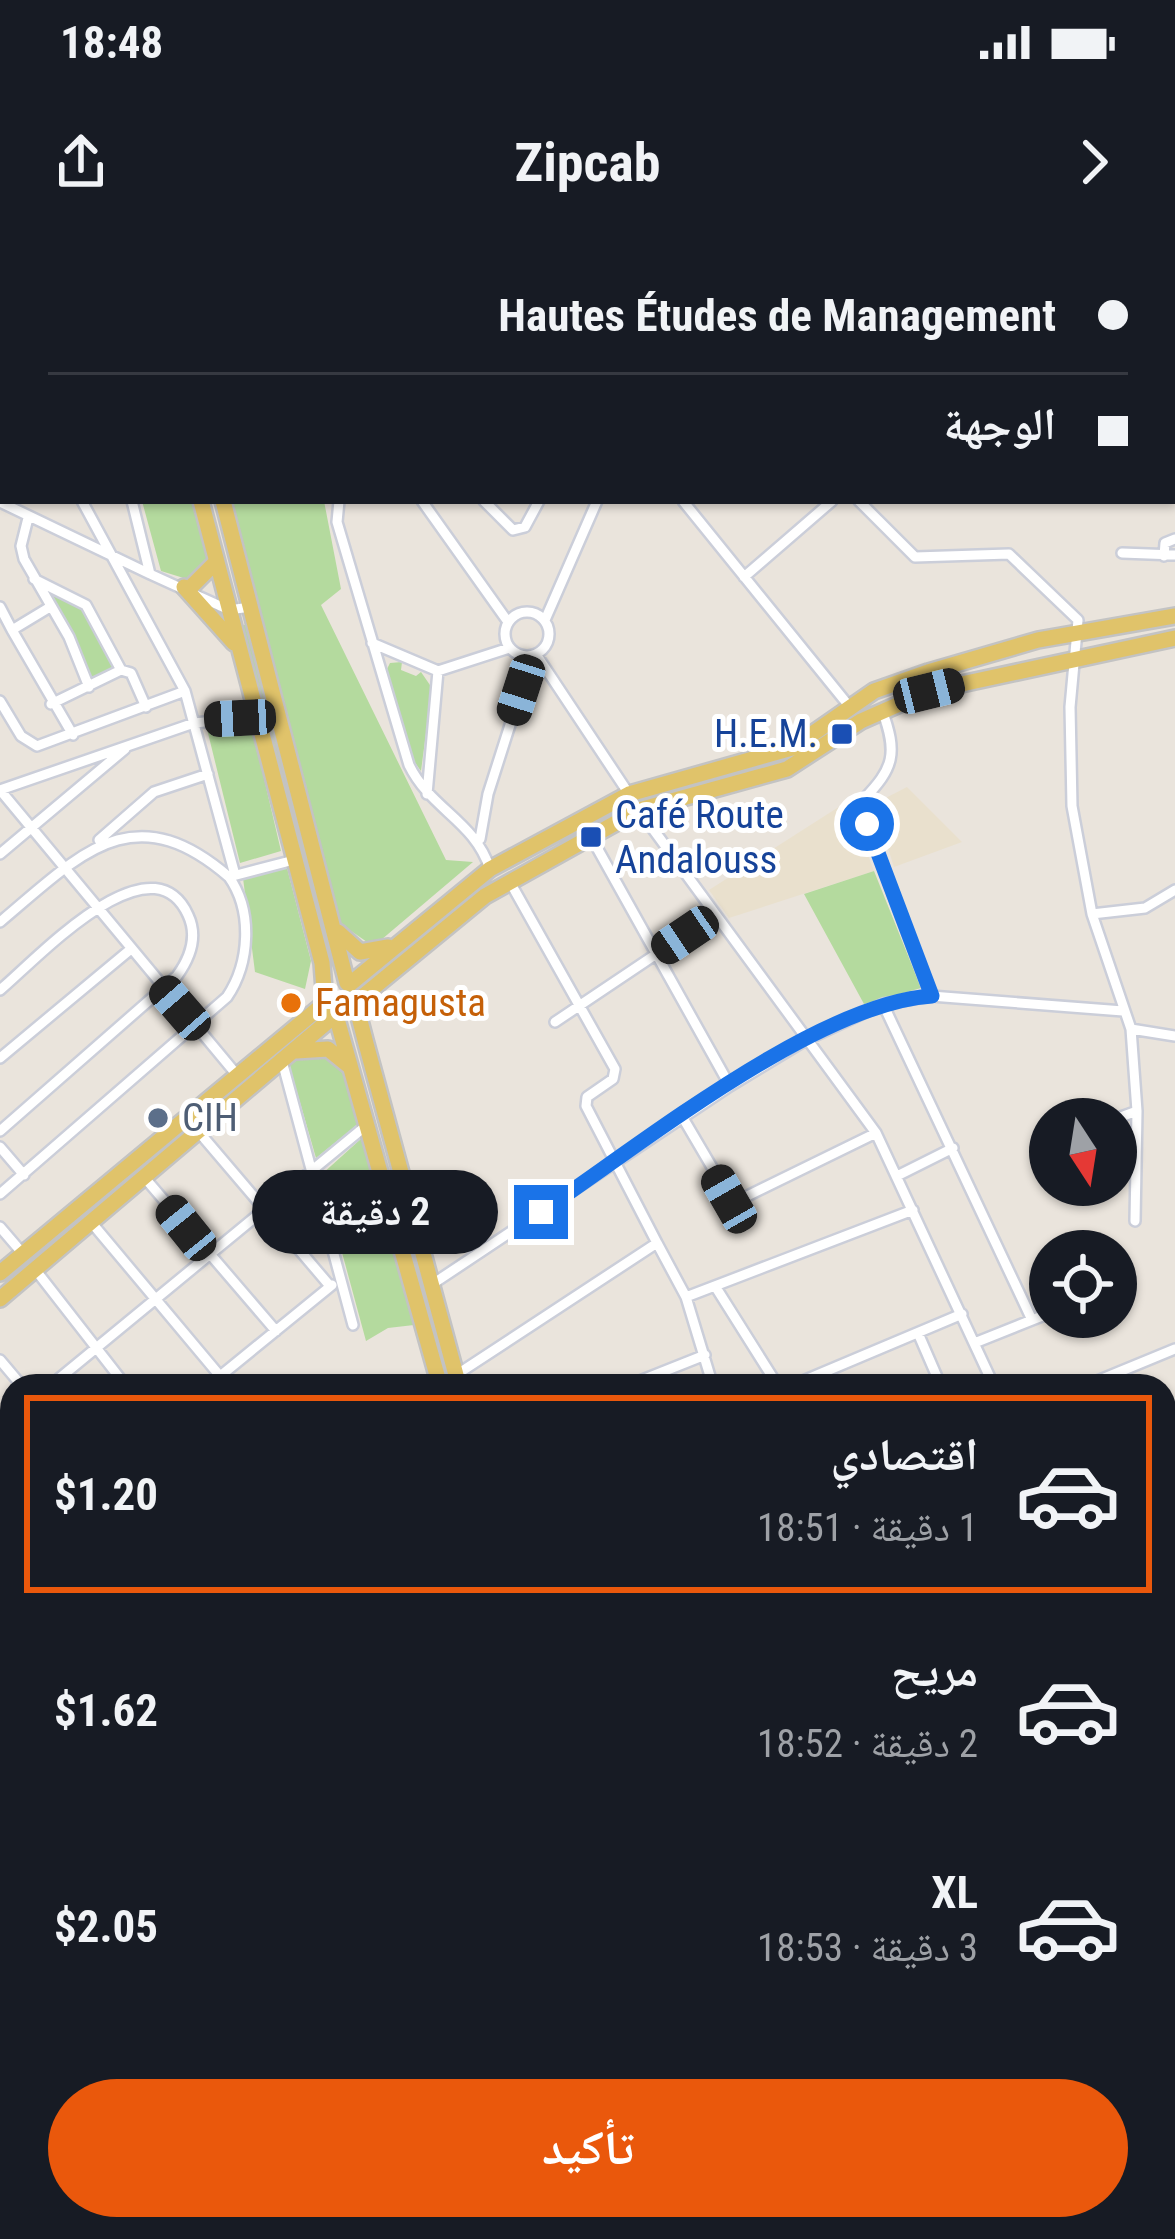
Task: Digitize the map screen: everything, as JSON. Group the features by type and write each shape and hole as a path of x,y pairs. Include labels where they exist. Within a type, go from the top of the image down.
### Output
{"main road":[{"path":"202,504 331,1008 437,1374"},
{"path":"224,504 428,1287 455,1374"},
{"path":"216,562 186,588 239,650"},
{"path":"0,1298 288,1057 331,1008 354,994 402,941 490,869 628,794 792,748 874,691 988,653 1175,616"},
{"path":"0,1273 237,1075 510,881 639,809 787,769 881,710 929,691 1175,638"},
{"path":"334,926 360,952 377,952 402,941"},
{"path":"288,1057 328,1048 350,1066"}],"street":[{"path":"332,240 363,240"},
{"path":"4,504 114,560 229,610 250,607"},
{"path":"27,504 21,546 89,687"},
{"path":"0,1194 196,1027 227,997 243,959 244,920 185,692 84,504"},
{"path":"133,504 150,574"},
{"path":"339,504 337,522 405,754 427,794 481,839"},
{"path":"424,504 508,622 509,647"},
{"path":"487,504 513,530 525,526 537,504"},
{"path":"490,869 481,839 488,794 534,655 548,641 545,620 596,504"},
{"path":"685,504 849,706"},
{"path":"744,577 829,504"},
{"path":"862,504 903,551 915,557 1010,554 1073,612 1080,632 1069,736 1072,806 1092,914 1131,1029 1136,1098"},
{"path":"1122,553 1169,556 1166,543 1175,539"},
{"path":"34,579 86,604 121,670"},
{"path":"0,607 51,704 73,735"},
{"path":"12,630 50,608"},
{"path":"508,622 526,611 545,620"},
{"path":"372,643 438,671 509,647 534,655 628,794"},
{"path":"51,704 121,670 131,673 146,707"},
{"path":"427,794 438,671"},
{"path":"0,701 5,721 28,743 38,746 185,692"},
{"path":"881,710 891,736 888,773 863,800 862,810 932,996"},
{"path":"237,1075 0,790 194,723 257,717"},
{"path":"0,854 129,745"},
{"path":"0,922 154,792 208,774"},
{"path":"639,809 876,1133 989,1374"},
{"path":"95,844 130,835 163,838 190,848 232,876 294,860"},
{"path":"591,836 730,1086"},
{"path":"510,881 615,1069 613,1079 585,1103 686,1298 710,1374"},
{"path":"0,990 98,908 142,887 165,893 185,908 193,931 190,953 164,989 0,1131"},
{"path":"1092,914 1145,908 1175,890"},
{"path":"554,1022 713,916"},
{"path":"0,1058 131,949"},
{"path":"428,1287 730,1086 806,1040 883,1004 932,996 1123,1011"},
{"path":"883,1004 1029,1313"},
{"path":"1131,1029 1175,1036"},
{"path":"288,1057 353,1325"},
{"path":"682,1118 734,1203 876,1133"},
{"path":"64,1374 367,1125"},
{"path":"198,1131 330,1286"},
{"path":"0,1147 24,1175"},
{"path":"897,1176 953,1148"},
{"path":"144,1177 276,1331"},
{"path":"1136,1206 1136,1221"},
{"path":"686,1298 913,1210"},
{"path":"91,1222 218,1374"},
{"path":"0,1227 116,1374"},
{"path":"466,1374 656,1243"},
{"path":"222,1374 341,1278"},
{"path":"715,1286 770,1374"},
{"path":"820,1374 962,1315"},
{"path":"977,1342 1029,1321"},
{"path":"918,1333 936,1374"},
{"path":"1114,1374 1175,1349"},
{"path":"657,1374 705,1355"}],"shaded area":[{"path":"907,787 962,842 894,867 874,804"},
{"path":"859,794 853,816 874,871 729,918 709,890"}],"green space":[{"path":"143,504 197,504 214,562 190,580 161,571"},
{"path":"230,504 325,504 341,589 321,605 446,860 473,862 381,940 367,942 338,922"},
{"path":"51,594 84,607 118,666 96,681 89,678 46,598"},
{"path":"246,624 338,964 333,965 241,627"},
{"path":"402,662 401,670 416,676 421,672 432,688 421,771 408,753 385,673 390,663"},
{"path":"251,723 281,851 240,863 206,725"},
{"path":"287,868 311,961 305,989 255,972 243,878"},
{"path":"874,871 921,988 864,1004 804,894"},
{"path":"317,1049 344,1066 361,1122 316,1158 289,1064"},
{"path":"363,1137 414,1325 388,1328 366,1341 321,1175"}],"place":[{"name":"H.E.M.","path":"842,734"},
{"name":"Café Route Andalouss","path":"591,837"},
{"name":"Famagusta","path":"291,1003"},
{"name":"CIH","path":"158,1118"}],"route":[{"path":"541,1212 806,1040 883,1004 932,996 867,824"}]}
